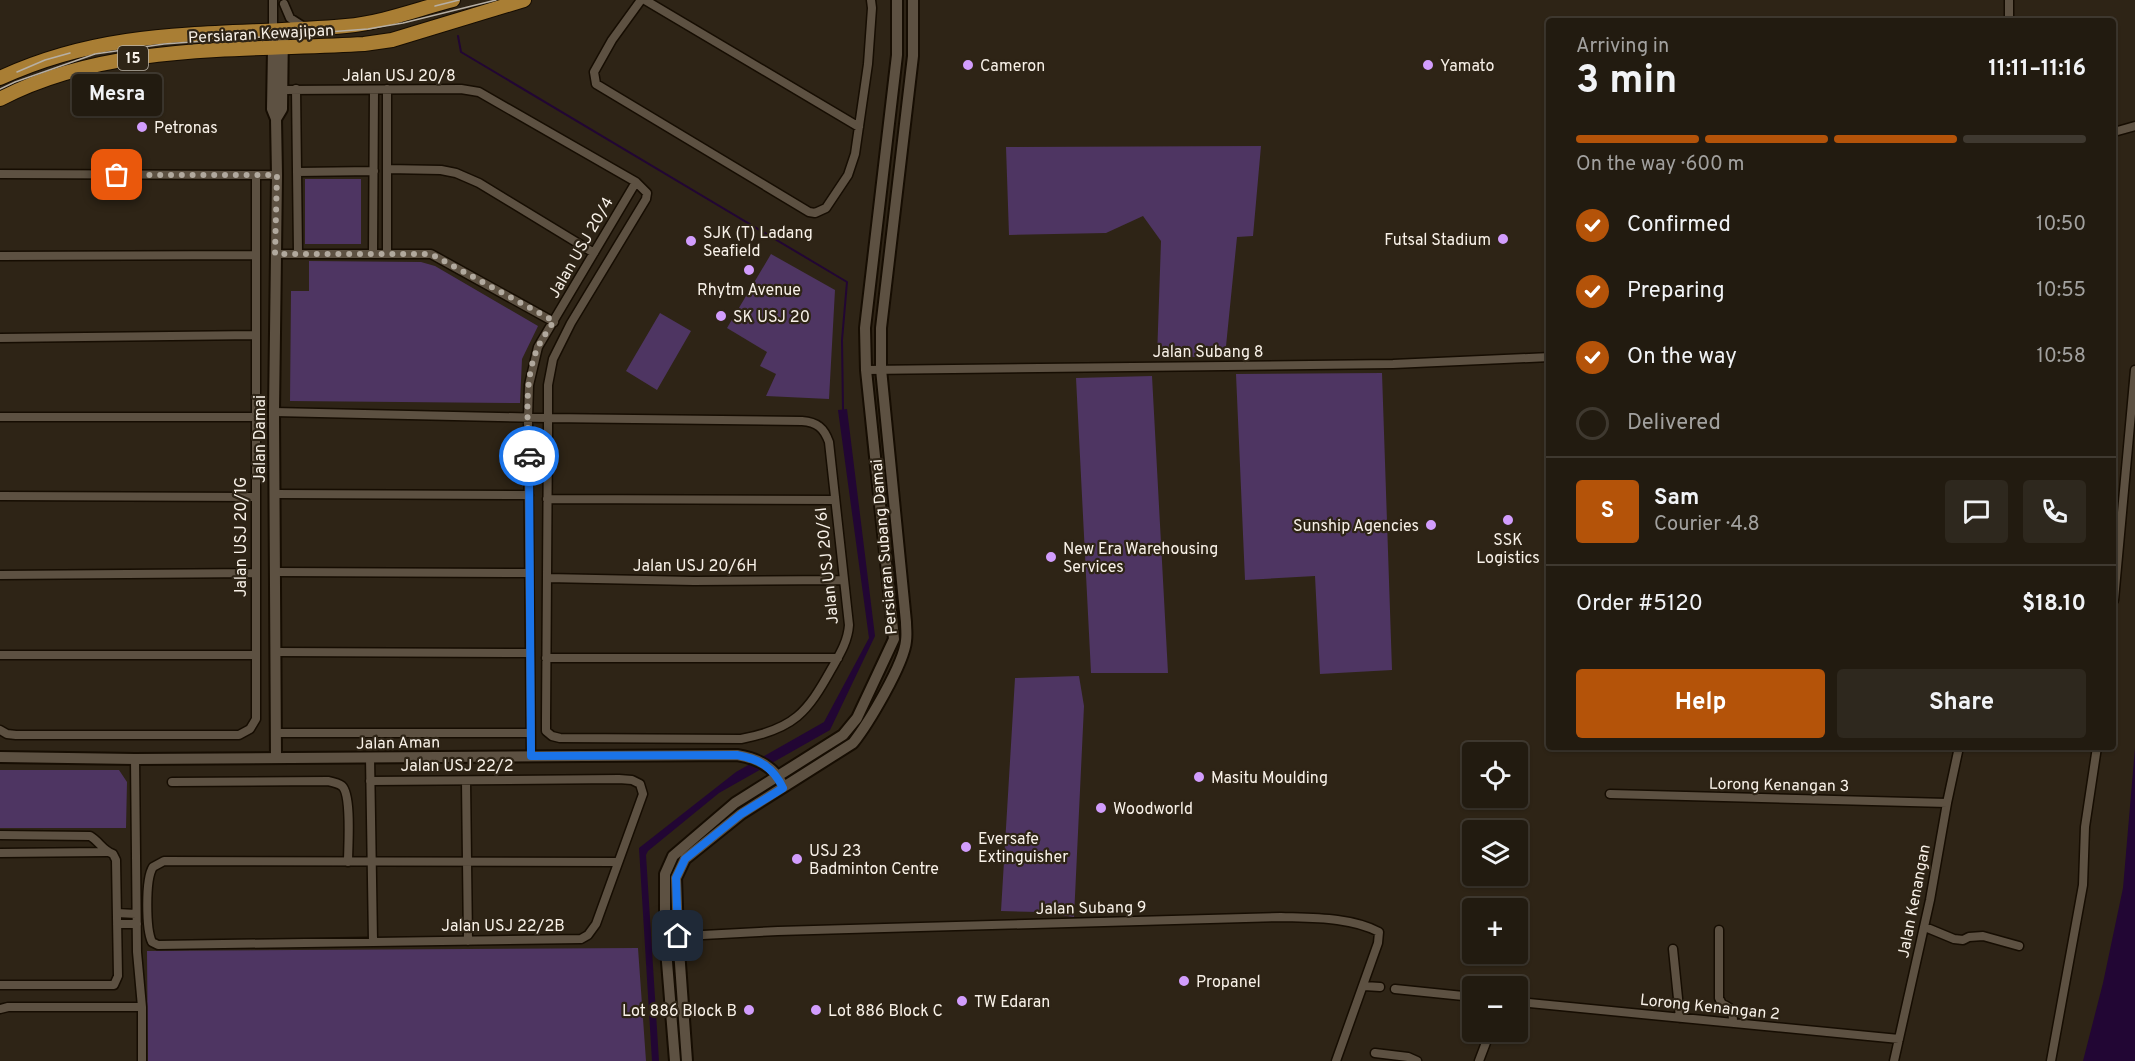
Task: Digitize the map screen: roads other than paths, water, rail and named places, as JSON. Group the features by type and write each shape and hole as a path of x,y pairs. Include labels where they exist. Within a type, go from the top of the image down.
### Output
{"main road":[{"name":"Persiaran Kewajipan","path":"0,78 46,59 114,42 177,34 347,26 453,0"},
{"name":"Persiaran Kewajipan","path":"0,99 56,76 118,60 158,54 364,44 392,40 524,0"}],"street":[{"path":"273,0 278,29"},
{"path":"859,127 643,0 612,40 594,72 596,84 600,88 809,212 815,213 826,208 848,175 855,154 859,127 868,64 871,0"},
{"name":"Persiaran Subang Damai","path":"675,1061 665,937 665,874 673,856 735,804 776,775 843,735 857,718 894,639 866,370 865,328 897,55 897,0"},
{"name":"Persiaran Subang Damai","path":"687,1061 676,878 685,859 741,814 853,743 865,727 902,658 906,641 881,369 880,328 913,56 913,0"},
{"path":"2009,0 2009,18"},
{"path":"278,29 284,2"},
{"path":"284,2 290,18 299,26 307,28"},
{"name":"Jalan Damai","path":"276,758 274,412 277,175 276,119 272,109 278,29"},
{"name":"Jalan Damai","path":"276,119 282,109 283,90 278,48"},
{"name":"Jalan USJ 20/8","path":"283,90 461,89 479,92 636,182"},
{"path":"296,90 298,253"},
{"path":"373,252 374,90"},
{"path":"387,90 387,252"},
{"path":"2116,131 2135,126"},
{"path":"387,169 456,172 479,183 594,253"},
{"path":"297,172 374,171"},
{"path":"0,174 277,175"},
{"name":"Jalan USJ 20/1G","path":"0,730 16,735 239,735 250,729 256,719 256,175"},
{"path":"636,182 646,190 646,200 571,322 553,359 548,385 546,658 838,658"},
{"name":"Jalan USJ 20/4","path":"531,756 529,385 538,347 636,182"},
{"path":"275,254 387,252 423,253 440,257 554,321"},
{"path":"0,256 256,255"},
{"path":"0,338 256,335"},
{"name":"Jalan Subang 8","path":"866,370 1393,364 1546,357"},
{"path":"2116,578 2135,370"},
{"path":"274,412 548,418"},
{"path":"0,417 255,417"},
{"name":"Jalan USJ 20/6I","path":"546,658 546,730 552,736 560,738 741,739 772,731 809,707 846,642 849,625 826,434 818,424 810,422 548,418"},
{"path":"275,494 529,495"},
{"path":"0,496 255,497"},
{"path":"547,499 834,500"},
{"path":"275,572 529,573"},
{"path":"0,575 255,573"},
{"name":"Jalan USJ 20/6H","path":"547,578 694,581 843,580"},
{"path":"275,652 530,653"},
{"path":"0,655 256,655"},
{"path":"275,733 530,733"},
{"name":"Jalan Kenangan","path":"1894,1061 1925,927 1958,750"},
{"path":"2051,1061 2083,885 2085,827 2097,750"},
{"name":"Jalan Aman","path":"0,757 135,759 745,756 763,763 776,775"},
{"path":"370,758 373,941"},
{"path":"135,759 136,924 142,1007 142,1061"},
{"path":"776,775 783,788"},
{"name":"Jalan USJ 22/2","path":"370,781 619,778 632,780 640,784 643,794 618,862"},
{"path":"172,782 328,781 336,783 342,786 348,799 348,862 618,862"},
{"path":"466,781 468,941"},
{"name":"Lorong Kenangan 3","path":"1611,794 1947,803"},
{"path":"0,836 90,836 106,852"},
{"path":"0,853 106,852 113,854 116,860 118,976 114,985 0,985"},
{"name":"Jalan USJ 22/2B","path":"348,862 164,861 158,863 150,871 148,930 152,942 158,945 581,939 588,935 596,924 618,862"},
{"path":"117,913 136,914"},
{"name":"Jalan Subang 9","path":"665,937 778,931 1281,917 1352,923 1379,932 1376,952 1336,1061"},
{"path":"117,924 136,924"},
{"path":"1925,927 1954,939 1963,940 1983,936 2019,946"},
{"path":"1719,930 1719,998 1722,1004 1729,1006 1733,1011 1733,1023"},
{"path":"1673,950 1680,1018"},
{"path":"1364,986 1380,987"},
{"path":"1395,989 1462,996"},
{"name":"Lorong Kenangan 2","path":"1528,1003 1899,1039"},
{"path":"0,1009 8,1006 142,1007"},
{"path":"1479,1061 1486,1042"},
{"path":"1375,1053 1417,1061"}],"waterway":[{"path":"458,36 461,52 847,282 842,340 843,409"}],"tram line":[{"path":"435,6 459,0"},
{"path":"0,89 95,54 164,44 368,29 403,23 496,0"},
{"path":"17,72 45,60 70,53"}],"place":[{"name":"Cameron","path":"968,65"},
{"name":"Yamato","path":"1428,65"},
{"name":"Petronas","path":"142,127"},
{"name":"Mesra","path":"117,175"},
{"name":"Futsal Stadium","path":"1503,239"},
{"name":"SJK (T) Ladang Seafield","path":"691,241"},
{"name":"Rhytm Avenue","path":"749,270"},
{"name":"SK USJ 20","path":"721,316"},
{"name":"SSK Logistics","path":"1508,520"},
{"name":"Sunship Agencies","path":"1431,525"},
{"name":"New Era Warehousing Services","path":"1051,557"},
{"name":"Masitu Moulding","path":"1199,777"},
{"name":"Woodworld","path":"1101,808"},
{"name":"Eversafe Extinguisher","path":"966,847"},
{"name":"USJ 23 Badminton Centre","path":"797,859"},
{"name":"Propanel","path":"1184,981"},
{"name":"TW Edaran","path":"962,1001"},
{"name":"Lot 886 Block B","path":"749,1010"},
{"name":"Lot 886 Block C","path":"816,1010"}]}
